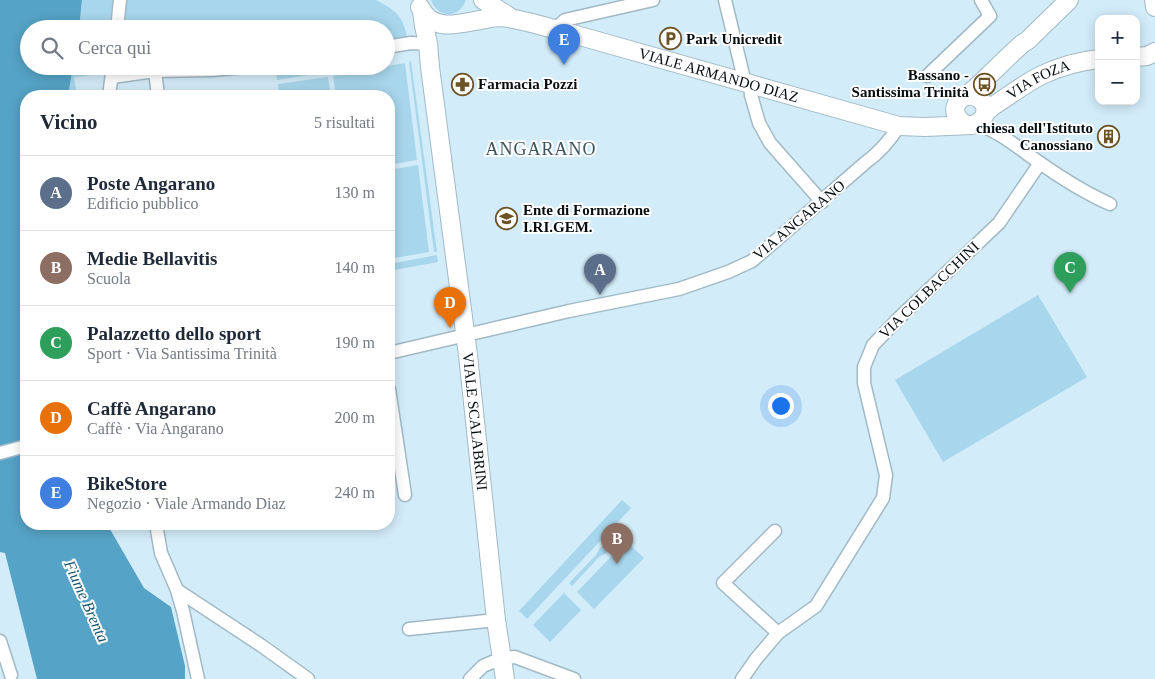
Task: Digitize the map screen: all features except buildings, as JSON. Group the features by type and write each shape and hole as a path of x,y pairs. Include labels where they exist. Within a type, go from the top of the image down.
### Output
{"street":[{"path":"118,20 120,0"},
{"path":"395,46 428,43 432,34 448,24 470,15 474,10 477,0"},
{"name":"VIALE ARMANDO DIAZ","path":"483,0 513,18"},
{"path":"555,29 565,20 653,0"},
{"path":"725,0 759,123 770,143 822,202"},
{"path":"928,76 990,16 981,0"},
{"name":"VIALE ARMANDO DIAZ","path":"924,127 936,123 948,114 1069,0"},
{"path":"1154,0 1155,7"},
{"path":"420,6 432,20 448,24"},
{"name":"VIALE SCALABRINI","path":"420,6 428,43 465,335 496,620 505,679"},
{"name":"VIALE ARMANDO DIAZ","path":"448,24 489,18 513,18 899,126 924,127 982,121"},
{"path":"1140,57 1155,52"},
{"path":"1140,58 1155,60"},
{"name":"VIA FOZA","path":"982,121 998,103 1042,75 1088,60 1095,60"},
{"path":"110,90 112,75"},
{"path":"155,75 157,90"},
{"path":"982,121 986,107 980,99 976,96 961,101 956,111 959,120 982,121 1040,163 1085,192 1110,204"},
{"name":"VIA ANGARANO","path":"395,351 569,311 679,289 728,272 752,261 822,202 879,152 899,126"},
{"name":"VIA COLBACCHINI","path":"742,679 778,633 816,606 883,498 886,474 864,383 864,367 874,346 906,312 999,223 1040,163"},
{"path":"395,429 405,495"},
{"path":"0,452 20,447"},
{"path":"157,530 159,553 177,590 198,679"},
{"path":"775,531 723,583 778,633"},
{"path":"177,590 308,679"},
{"path":"410,629 496,620"},
{"path":"0,641 10,675"},
{"path":"470,679 483,666 502,658 515,657 574,679"}],"shaded area":[{"path":"82,0 376,0 398,15 404,25 408,40 395,42 395,20 80,20"},
{"path":"431,0 466,0 459,11 448,14 438,11"},
{"path":"411,61 437,252 434,252 409,62"},
{"path":"405,63 417,160 395,164 395,90 335,90 333,76 395,75 395,65"},
{"path":"72,75 93,75 74,77 76,90 69,90"},
{"path":"276,75 308,75 277,80"},
{"path":"328,77 330,90 278,90 278,84"},
{"path":"418,165 429,252 395,258 395,169"},
{"path":"437,255 438,262 395,270 395,263"},
{"path":"1038,295 1087,377 943,462 895,380"},
{"path":"622,500 631,508 527,619 519,611"},
{"path":"608,540 614,546 599,557 572,586 569,583"},
{"path":"626,541 644,558 594,609 577,592"},
{"path":"564,593 581,610 550,642 533,625"}],"water":[{"name":"Fiume Brenta","path":"0,0 82,0 80,20 20,20 20,75 72,75 69,90 20,90 20,530 110,530 144,588 171,607 185,666 185,679 37,679 5,553 0,552"}],"place":[{"name":"Park Unicredit","path":"670,39"},
{"name":"BikeStore","path":"564,65"},
{"name":"Farmacia Pozzi","path":"462,84"},
{"name":"Bassano - Santissima Trinità","path":"985,84"},
{"name":"chiesa dell'Istituto Canossiano","path":"1109,137"},
{"name":"Ente di Formazione I.RI.GEM.","path":"507,219"},
{"name":"Palazzetto dello sport","path":"1070,293"},
{"name":"Poste Angarano","path":"600,295"},
{"name":"Caffè Angarano","path":"450,328"},
{"name":"Medie Bellavitis","path":"617,564"}],"district":[{"name":"ANGARANO","path":"541,149"}]}
